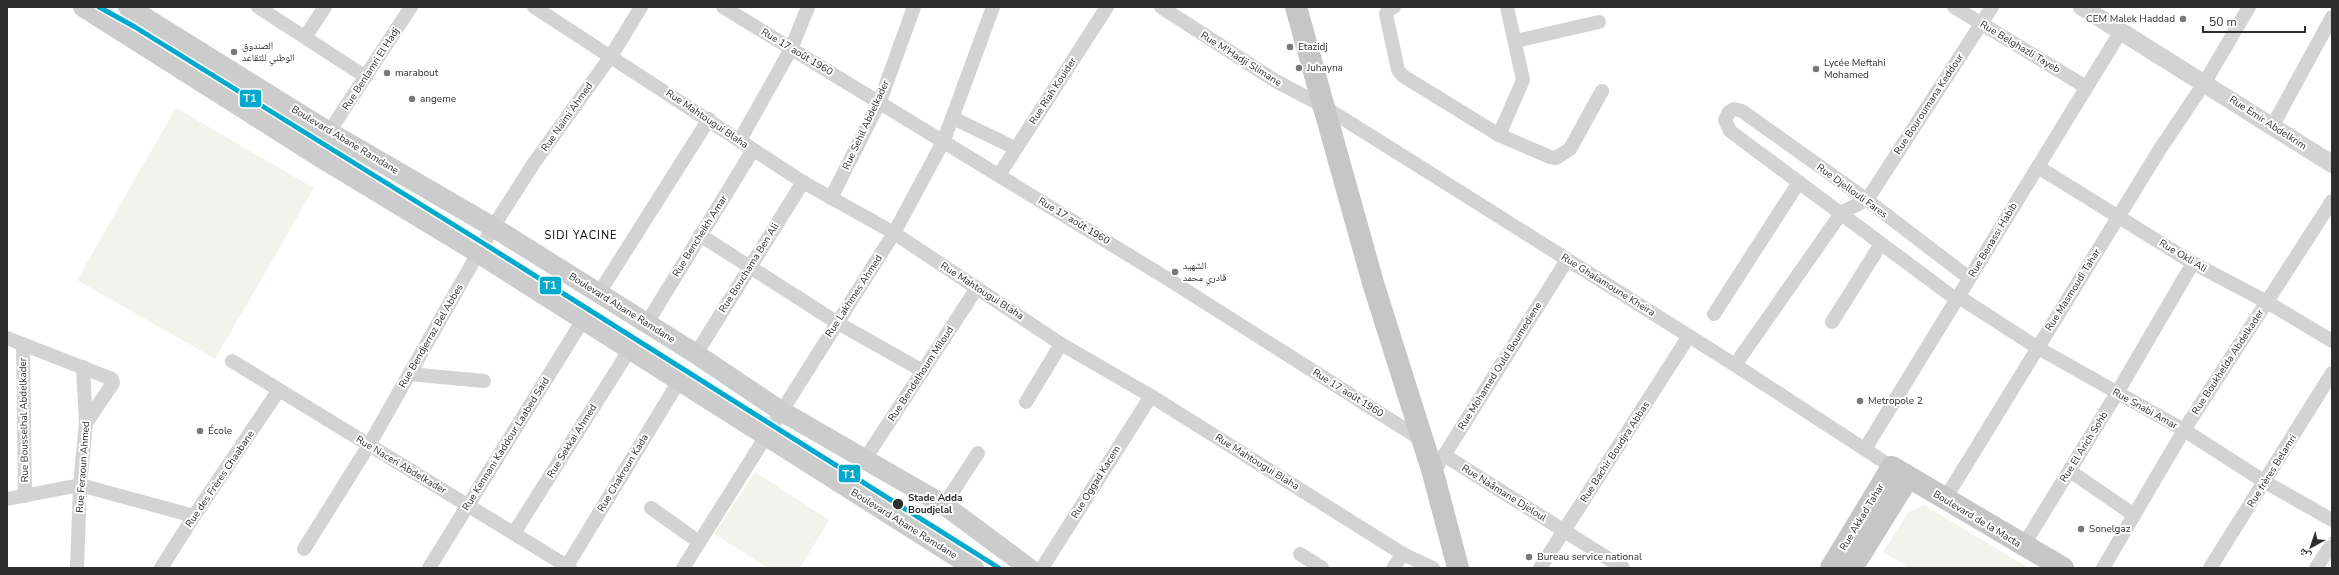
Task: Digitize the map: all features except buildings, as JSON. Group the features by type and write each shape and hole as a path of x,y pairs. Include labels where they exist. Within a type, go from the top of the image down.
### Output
{"main road":[{"name":"Boulevard Abane Ramdane","path":"83,7 311,152 478,253 974,568"},
{"name":"Boulevard Abane Ramdane","path":"128,7 329,132 493,227 696,354 781,411 944,506 1029,568"},
{"path":"1296,7 1373,283 1422,440 1438,464 1458,568"},
{"name":"Boulevard de la Macta","path":"1900,472 2023,546 2063,568"},
{"name":"Rue Akkad Tahar","path":"1848,564 1900,472"}],"street":[{"path":"258,7 366,77"},
{"path":"305,37 325,7"},
{"name":"Rue Benlamri El Hadj","path":"329,132 412,7"},
{"name":"Rue Mahtougui Blaha","path":"534,7 709,119 753,150 803,182 894,233 1062,344 1151,396 1403,554 1433,568"},
{"name":"Rue Naïmi Ahmed","path":"493,227 534,163 610,56 641,7"},
{"name":"Rue 17 août 1960","path":"723,7 880,101 1168,278 1422,440"},
{"path":"740,140 791,49 808,7"},
{"name":"Rue Sehil Abdelkader","path":"831,198 880,101 914,7"},
{"name":"Rue Lakhmes Ahmed","path":"683,568 766,437 836,322 894,233 944,140 993,7"},
{"name":"Rue Riah Kouider","path":"999,175 1107,7"},
{"path":"1394,7 1388,10 1386,14 1399,73 1499,135 1550,158 1562,156 1570,149 1602,91"},
{"path":"1499,135 1522,85 1516,41 1507,7"},
{"name":"Rue Belghazli Tayeb","path":"1954,7 2086,87"},
{"name":"Rue Bouroumana Keddour","path":"1867,200 1992,7"},
{"name":"Rue Emir Abdelkrim","path":"2082,7 2273,125 2332,164"},
{"name":"Rue Masmoudi Tahar","path":"1944,499 2160,149 2204,82 2249,7"},
{"name":"Rue M'Hadji Slimane","path":"1164,8 1274,80 1323,106"},
{"path":"2273,125 2332,17"},
{"path":"1516,41 1599,22"},
{"name":"Rue Benassi Habib","path":"1865,449 2121,31"},
{"name":"Rue Ghalamoune Kheïra","path":"1323,106 1735,365 1900,472"},
{"name":"Rue Djellouli Fares","path":"1732,109 1742,111 1867,200 1969,278"},
{"name":"Rue Snabi Amar","path":"1732,109 1725,120 1730,131 1842,212 1881,244 1958,298 2038,348 2184,430 2265,482 2332,520"},
{"path":"953,118 1015,148"},
{"path":"599,293 709,119"},
{"name":"Rue Bencheikh Amar","path":"647,323 753,150"},
{"name":"Rue Okli Ali","path":"2038,167 2193,263 2267,302 2332,341"},
{"name":"Rue Bouchama Ben Ali","path":"696,354 803,182"},
{"path":"1714,314 1799,182"},
{"path":"1735,365 1842,212 1867,200"},
{"name":"Rue Boukhelda Abdelkader","path":"2103,568 2184,430 2332,201"},
{"name":"Rue Bendjerraz Bel Abbes","path":"304,549 369,445 493,227"},
{"path":"700,235 836,322 923,371"},
{"path":"1832,322 1881,244"},
{"name":"Rue Mohamed Ould Boumediene","path":"1438,464 1567,260"},
{"name":"Rue El Arich Sohb","path":"2023,546 2117,393 2193,263"},
{"name":"Rue Bendelhoum Miloud","path":"865,459 977,288"},
{"name":"Rue Kennani Kaddour Laabed Said","path":"429,568 583,320"},
{"name":"Rue Bachir Boudjra Abbas","path":"1540,568 1689,336"},
{"path":"7,338 83,367 114,382 86,423"},
{"name":"Rue Bousselhal Abdelkader","path":"23,344 25,496"},
{"path":"1026,402 1062,344"},
{"name":"Rue Sekkai Ahmed","path":"514,533 630,349"},
{"name":"Rue Naceri Abdelkader","path":"232,361 568,567"},
{"name":"Rue Feraoun Ahmed","path":"77,568 80,485 86,423 83,367"},
{"name":"Rue frères Belamri","path":"2210,568 2332,373"},
{"path":"409,374 484,381"},
{"name":"Rue Chakroun Kada","path":"568,567 679,380"},
{"name":"Rue des Frères Chaabane","path":"161,568 194,516 279,390"},
{"name":"Rue Oggad Kacem","path":"1042,568 1151,396"},
{"path":"944,506 978,453"},
{"name":"Rue Naâmane Djeloul","path":"1438,464 1564,530 1623,568"},
{"path":"2070,471 2134,515"},
{"path":"7,499 80,485 194,516"},
{"path":"651,508 699,542"},
{"path":"2316,568 2332,544"},
{"path":"1300,554 1322,568"},
{"path":"1393,568 1403,554"}],"shaded area":[{"path":"176,108 314,188 215,359 77,280"},
{"path":"755,472 829,520 800,568 768,568 714,534"},
{"path":"1924,505 2029,568 1909,568 1883,552 1908,513"}],"transit line":[{"name":"T1","path":"99,7 135,27 483,243 999,568"}],"place":[{"name":"CEM Malek Haddad","path":"2183,19"},
{"name":"Etazidj","path":"1290,47"},
{"name":"الصندوق الوطني للتقاعد","path":"234,52"},
{"name":"Juhayna","path":"1299,68"},
{"name":"Lycée Meftahi Mohamed","path":"1816,69"},
{"name":"marabout","path":"387,73"},
{"name":"angeme","path":"412,99"},
{"name":"الشهيد قادري محمد","path":"1175,272"},
{"name":"Metropole 2","path":"1860,401"},
{"name":"École","path":"200,431"},
{"name":"Stade Adda Boudjelal","path":"898,504"},
{"name":"Sonelgaz","path":"2081,529"},
{"name":"Bureau service national","path":"1529,557"}],"district":[{"name":"SIDI YACINE","path":"581,235"}]}
